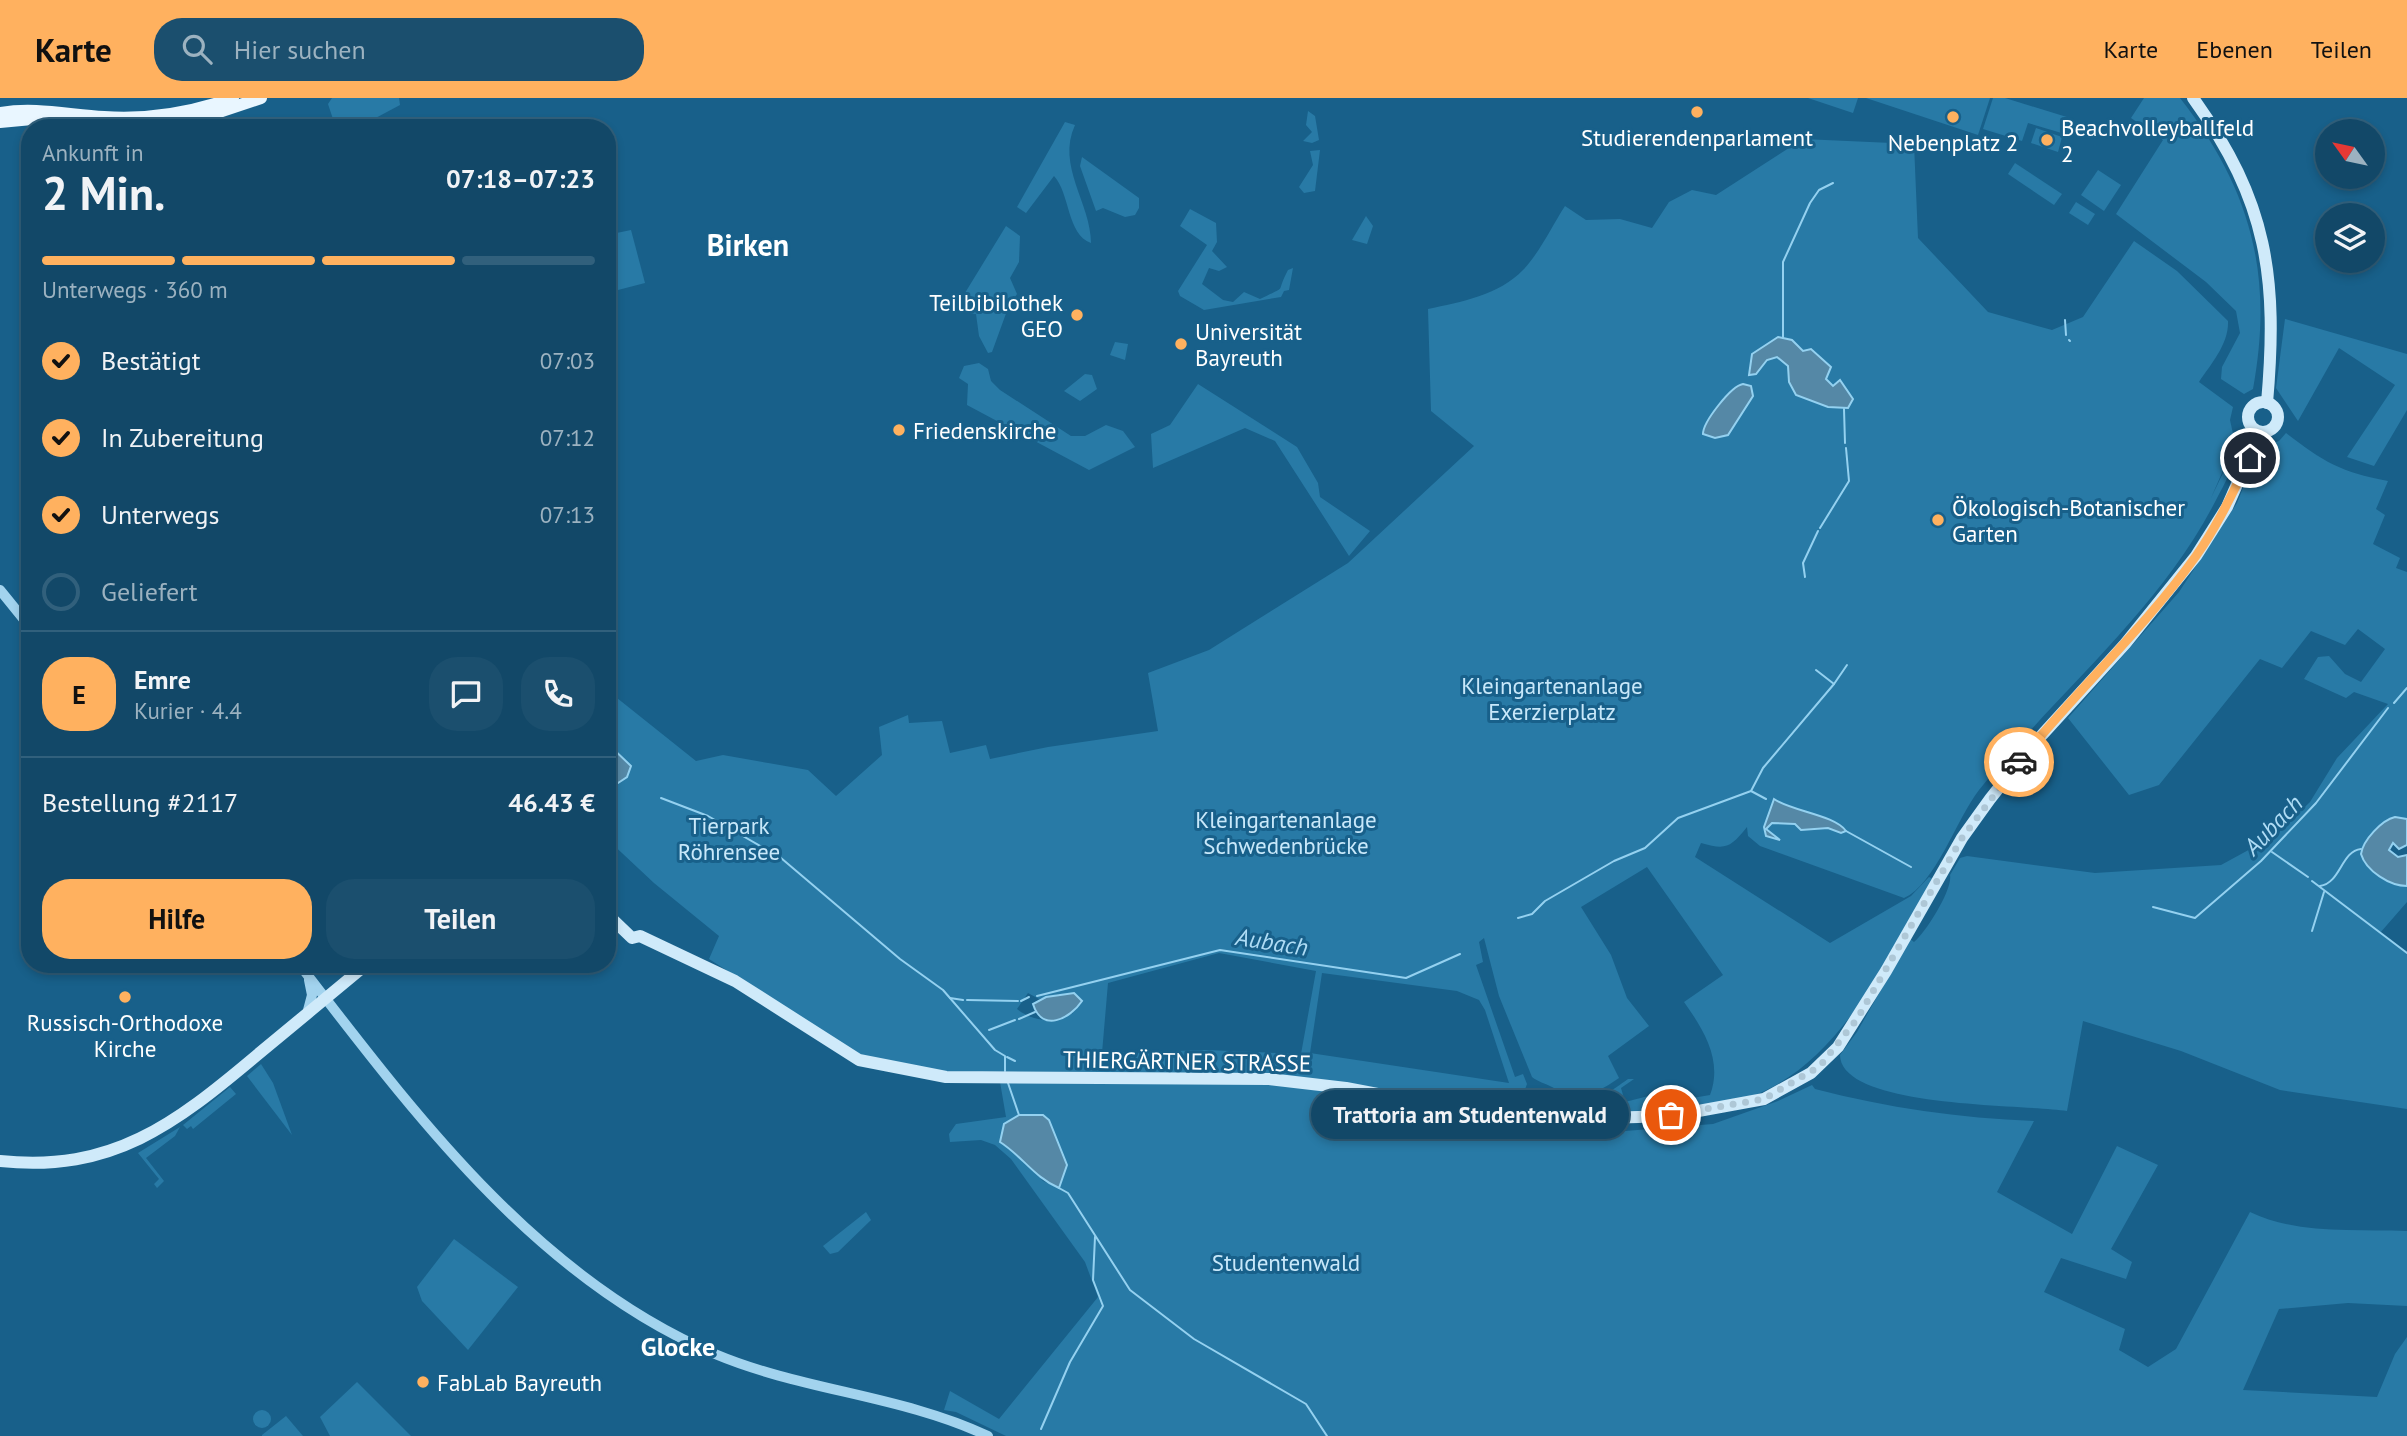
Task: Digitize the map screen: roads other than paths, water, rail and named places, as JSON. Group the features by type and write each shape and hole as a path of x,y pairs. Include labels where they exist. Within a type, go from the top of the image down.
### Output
{"main road":[{"path":"0,113 31,110 104,117 148,117 187,112 233,98"},
{"path":"198,119 261,98"},
{"path":"2193,98 2236,165 2259,227 2269,272 2273,320 2267,402 2277,412 2278,421 2269,431 2260,432 2252,427 2248,414 2255,404 2267,402"},
{"path":"0,122 21,121"},
{"name":"THIERGÄRTNER STRASSE","path":"616,922 632,937 639,936 735,981 859,1060 947,1077 1269,1079 1346,1088 1472,1112 1525,1118 1603,1119 1695,1113 1764,1099 1808,1075 1838,1047 1886,971 1962,838 1990,799 2032,746 2125,644 2196,556 2227,507 2260,432"},
{"path":"0,1161 43,1164 69,1162 99,1156 142,1139 180,1118 356,973"}],"street":[{"path":"0,590 21,616"},
{"path":"307,974 439,1137 483,1186 578,1274 656,1327 754,1368 804,1384 936,1415 988,1436"},
{"path":"307,974 312,995 307,1014 323,1012 339,1015"}],"waterway":[{"path":"1783,338 1783,262 1810,203 1819,190 1833,183"},
{"path":"2065,320 2066,335"},
{"path":"1844,409 1845,443"},
{"path":"1820,528 1849,481 1846,448"},
{"path":"1805,577 1803,563 1818,531"},
{"path":"1834,684 1847,665"},
{"path":"1751,791 1763,768 1834,684 1816,670"},
{"name":"Aubach","path":"2394,703 2407,688"},
{"name":"Aubach","path":"2153,907 2195,918 2261,861 2316,803 2388,708"},
{"name":"Aubach","path":"1518,918 1532,914 1545,901 1614,861 1645,848 1678,818 1751,791 1766,799"},
{"name":"Aubach","path":"661,798 708,816 781,858 900,959 943,990 995,1050 1005,1056 1005,1071"},
{"name":"Aubach","path":"1846,831 1911,867"},
{"path":"2320,886 2332,879 2349,855 2361,849"},
{"path":"2272,852 2308,877"},
{"path":"2312,881 2407,953"},
{"path":"2312,931 2324,892"},
{"name":"Aubach","path":"1037,996 1220,950 1406,978 1460,954"},
{"name":"Aubach","path":"1021,1001 1029,997"},
{"name":"Aubach","path":"950,998 963,1000"},
{"name":"Aubach","path":"967,1000 1018,1001"},
{"path":"1019,1019 1035,1012"},
{"path":"989,1030 1015,1020"},
{"path":"1007,1057 1015,1061"},
{"path":"1008,1083 1019,1115"},
{"path":"1059,1188 1068,1193 1130,1290 1194,1339 1306,1404 1327,1436"},
{"path":"1041,1429 1070,1362 1103,1306 1093,1280 1095,1237"}],"place":[{"name":"Studierendenparlament","path":"1697,112"},
{"name":"Nebenplatz 2","path":"1953,117"},
{"name":"Beachvolleyballfeld 2","path":"2047,140"},
{"name":"Teilbibilothek GEO","path":"1077,315"},
{"name":"Universität Bayreuth","path":"1181,344"},
{"name":"Friedenskirche","path":"899,430"},
{"name":"Ökologisch-Botanischer Garten","path":"1938,520"},
{"name":"Russisch-Orthodoxe Kirche","path":"125,997"},
{"name":"Trattoria am Studentenwald","path":"1671,1115"},
{"name":"FabLab Bayreuth","path":"423,1382"}],"district":[{"name":"Birken","path":"748,244"},
{"name":"Glocke","path":"678,1346"}],"park label":[{"name":"Kleingartenanlage Exerzierplatz","path":"1552,698"},
{"name":"Kleingartenanlage Schwedenbrücke","path":"1286,832"},
{"name":"Tierpark Röhrensee","path":"729,838"},
{"name":"Studentenwald","path":"1286,1262"}]}
